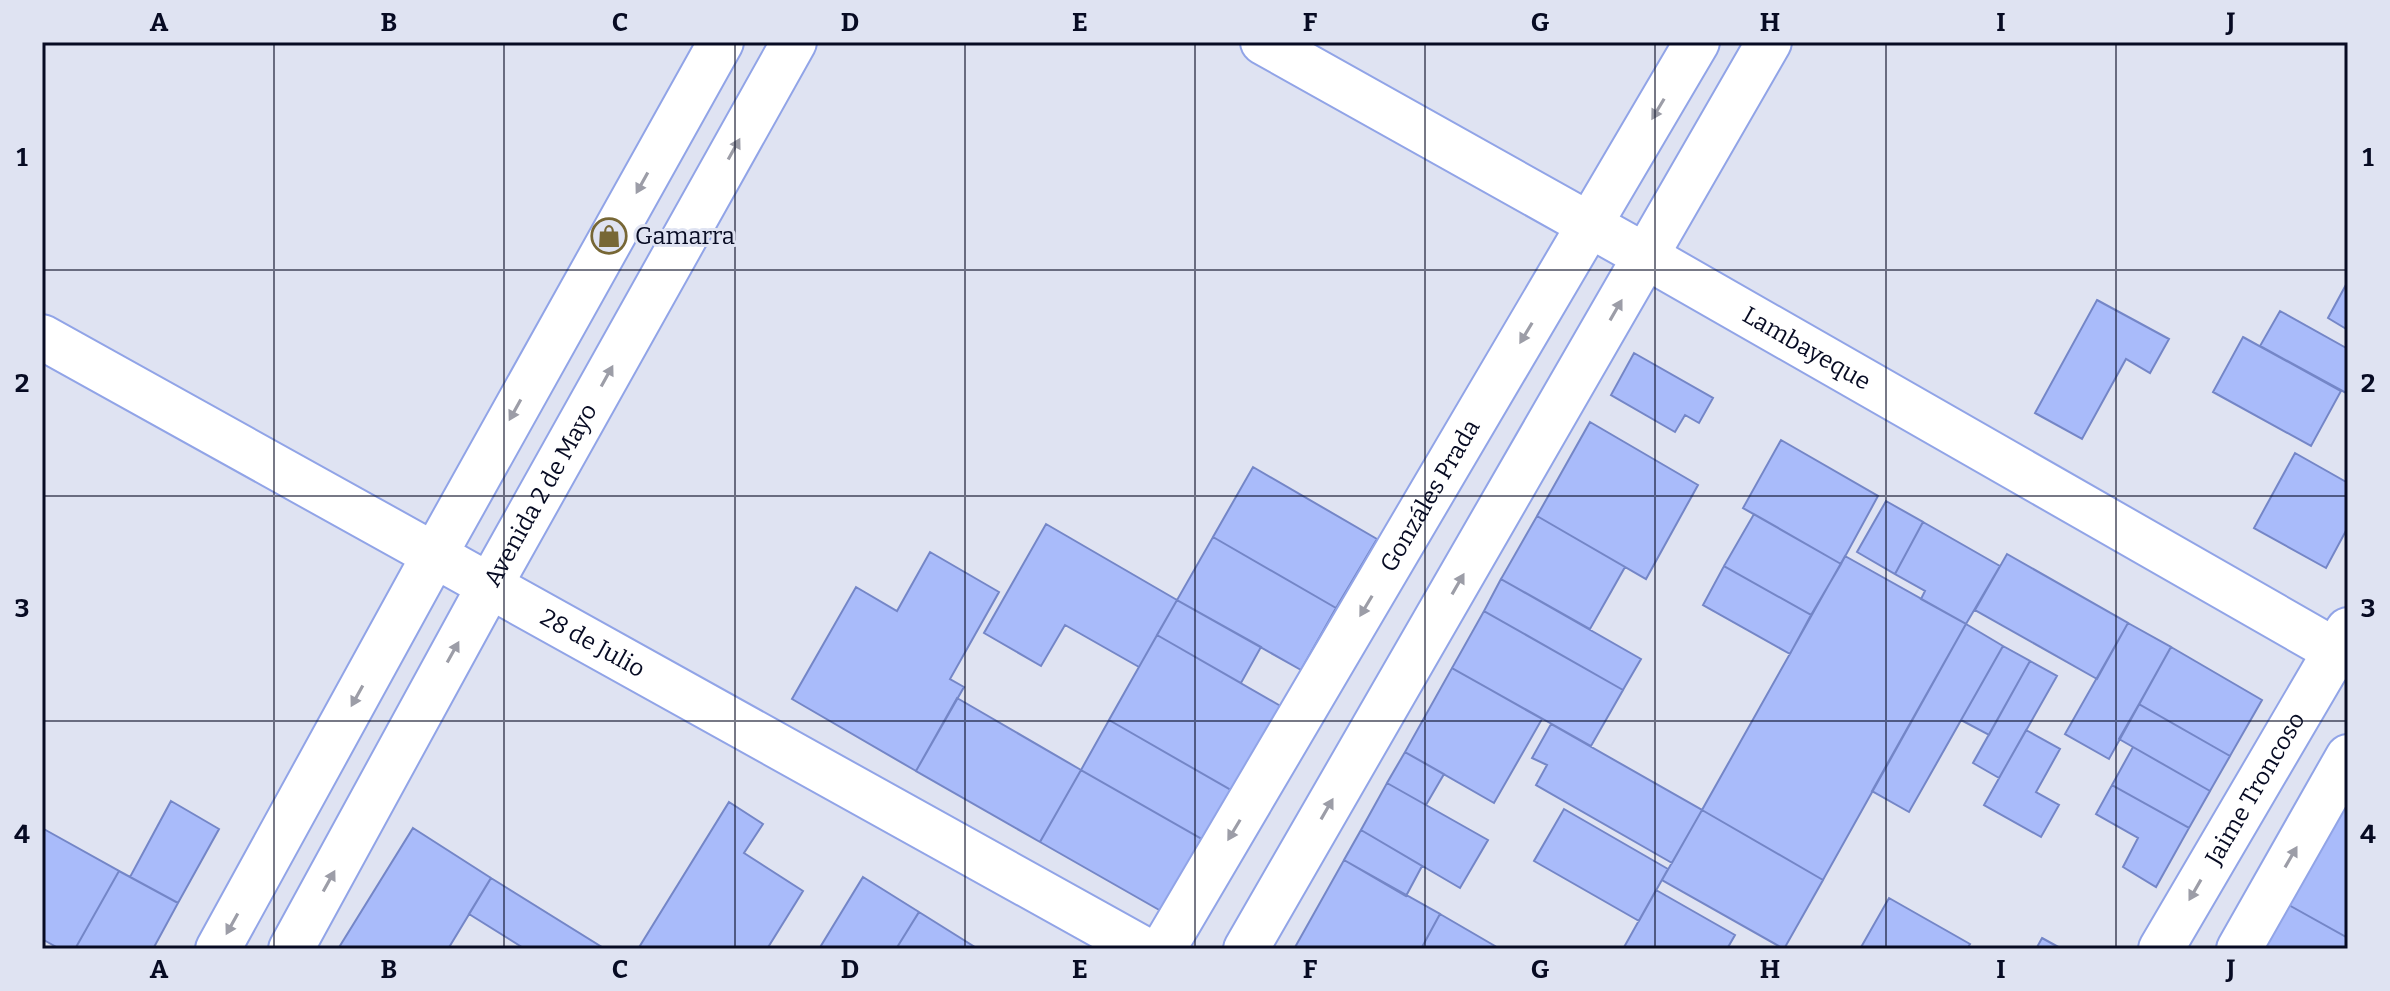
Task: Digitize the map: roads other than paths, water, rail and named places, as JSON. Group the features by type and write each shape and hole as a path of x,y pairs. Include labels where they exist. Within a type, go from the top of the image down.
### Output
{"street":[{"path":"218,949 721,42"},
{"name":"Avenida 2 de Mayo","path":"291,949 490,585 794,42"},
{"name":"Lambayeque","path":"1263,42 2343,646"},
{"name":"Gonzáles Prada","path":"1163,949 1697,42"},
{"path":"1246,949 1769,42"},
{"name":"28 de Julio","path":"42,337 1143,949"},
{"name":"Jaime Troncoso","path":"2161,949 2343,646"},
{"path":"2239,949 2348,757"}],"place":[{"name":"Gamarra","path":"609,236"}]}
